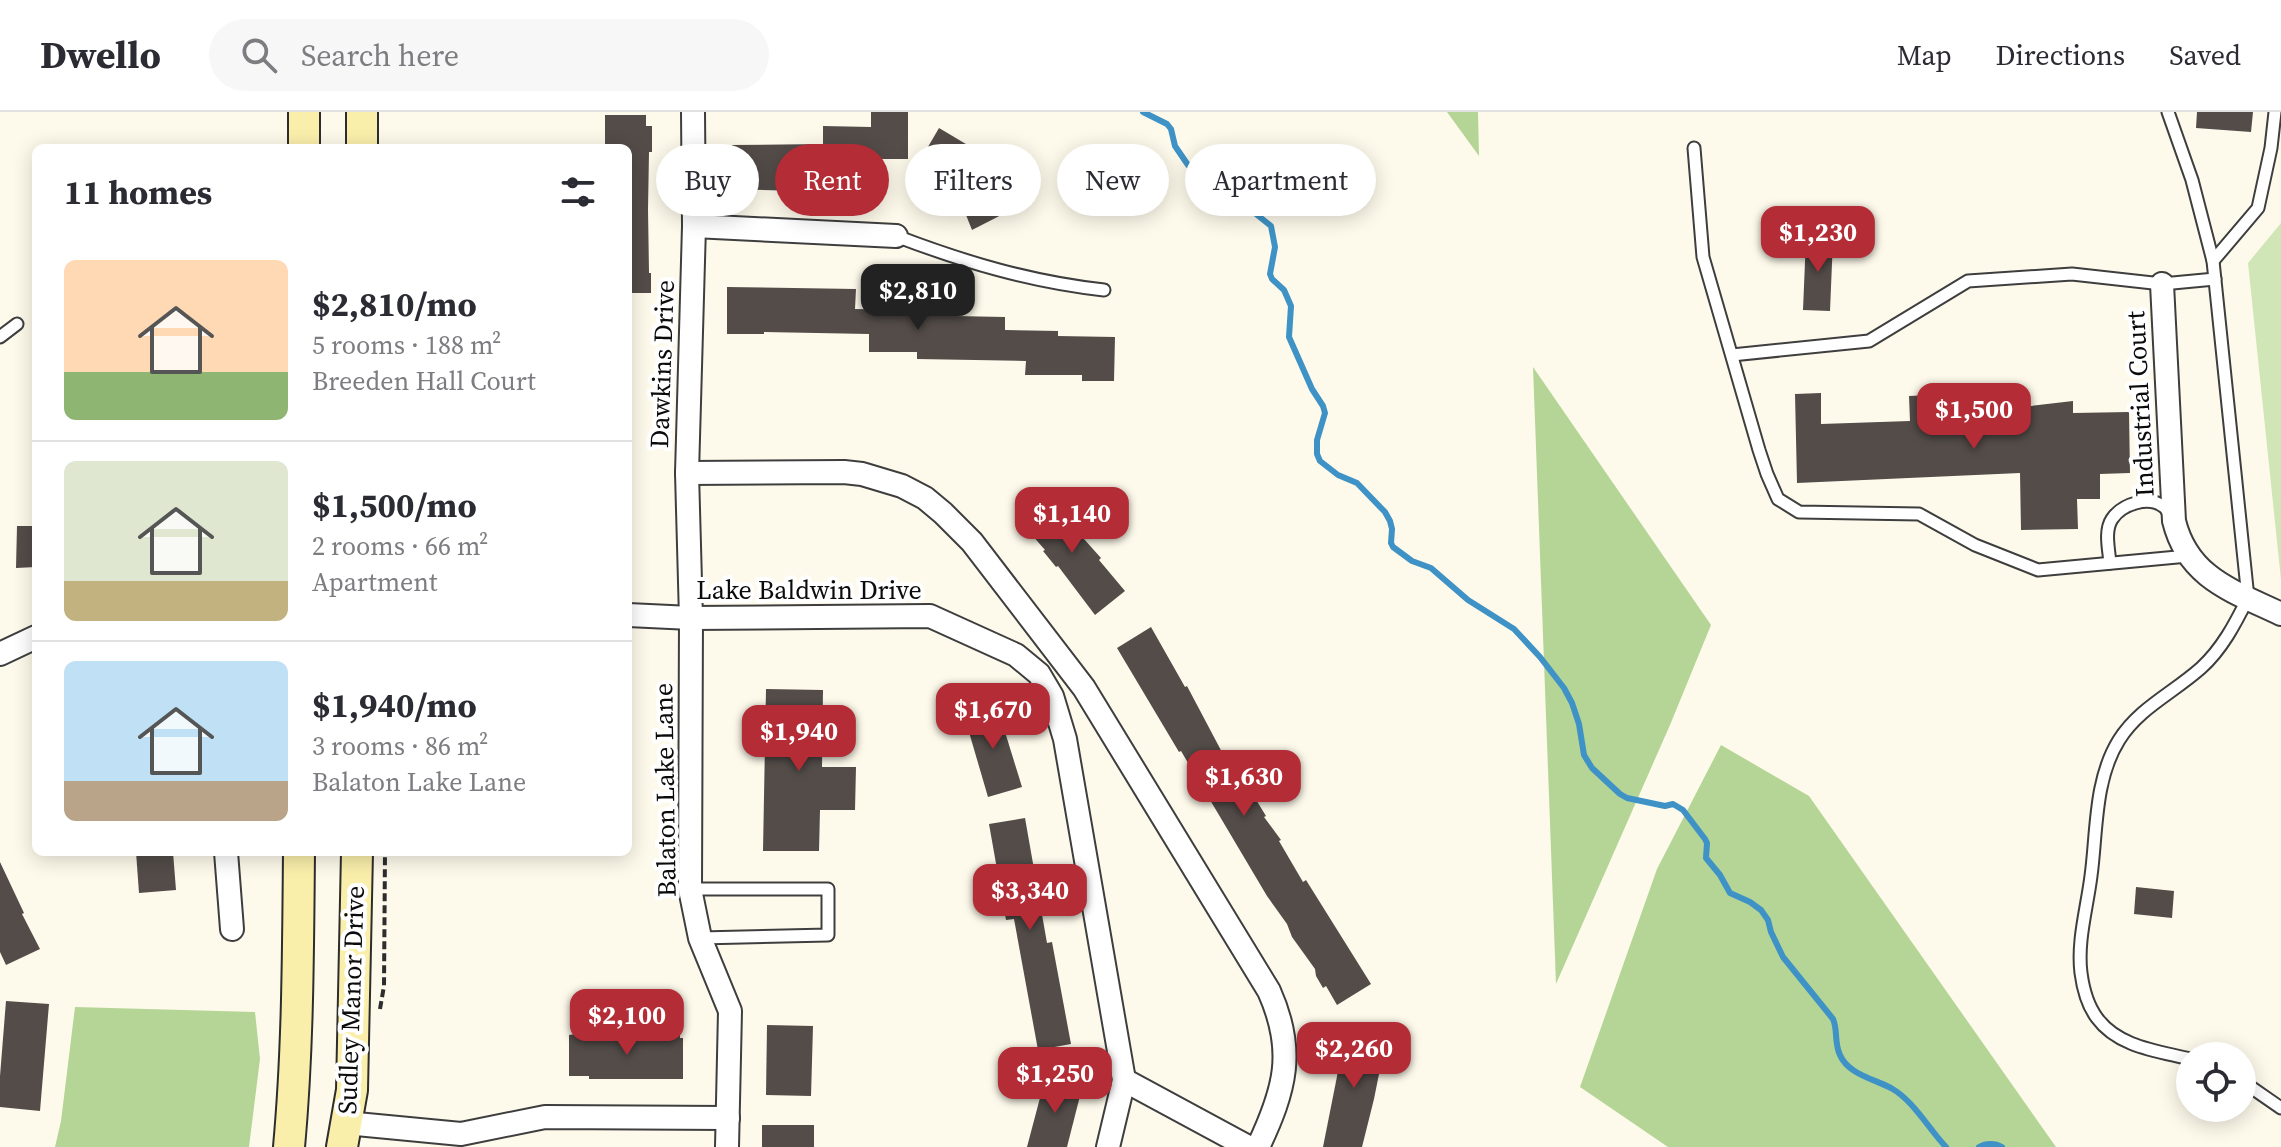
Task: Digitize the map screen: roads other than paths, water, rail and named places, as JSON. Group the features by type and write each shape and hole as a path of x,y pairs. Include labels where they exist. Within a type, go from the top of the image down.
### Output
{"main road":[{"path":"304,112 304,144"},
{"path":"362,112 362,144"},
{"name":"Sudley Manor Drive","path":"289,1147 298,991 299,856"},
{"name":"Sudley Manor Drive","path":"344,1135 352,1090 357,856"}],"street":[{"name":"Dawkins Drive","path":"691,618 687,473 694,226 693,112"},
{"path":"694,226 896,236"},
{"name":"Industrial Court","path":"2162,284 2177,533 2188,556 2202,572 2215,582 2281,614"},
{"path":"687,473 862,474 902,486 925,498 972,542 1084,688 1269,991 1282,1027 1284,1061 1282,1089 1258,1147"},
{"name":"Lake Baldwin Drive","path":"632,615 691,618 930,616 1016,655 1039,674 1052,696 1065,739 1124,1080 1108,1147"},
{"name":"Balaton Lake Lane","path":"691,618 690,889 700,938 730,1011 727,1147"},
{"path":"0,654 32,639"},
{"path":"226,856 232,929"},
{"path":"1124,1080 1248,1147"},
{"path":"344,1135 461,1134 545,1117 728,1118"}],"lane":[{"path":"2168,112 2192,180 2213,261 2248,598 2231,631 2213,656 2141,713 2117,743 2105,770 2101,790 2080,951 2081,975 2087,997 2097,1017 2109,1031 2131,1043 2176,1055"},
{"path":"2213,261 2258,208 2275,112"},
{"path":"1694,148 1703,257 1767,474 1778,499 1799,512 1919,514 1975,545 2038,570 2188,556"},
{"path":"896,236 960,260 1060,285 1104,290"},
{"path":"1732,355 1869,341 1968,281 2072,274 2162,284 2215,279"},
{"path":"0,337 17,324"},
{"name":"Industrial Court","path":"2110,563 2108,532 2111,520 2120,511 2133,503 2153,502 2164,507 2174,521"},
{"path":"690,889 828,889 828,935 700,938"},
{"path":"2256,1091 2281,1108"}],"waterway":[{"path":"1143,112 1167,124 1175,146 1188,165 1223,183 1271,226 1275,247 1270,274 1284,290 1291,306 1289,337 1325,413 1317,440 1320,461 1338,475 1357,483 1385,512 1392,529 1393,547 1412,561 1431,568 1468,600 1514,629 1540,657 1572,703 1584,755 1592,768 1627,798 1665,806 1673,804 1683,810 1705,839 1706,858 1730,893 1761,910 1783,957 1833,1019 1838,1050 1844,1062 1855,1071 1899,1093 1946,1147"},
{"path":"1979,1147 1990,1144 2002,1147"}]}
